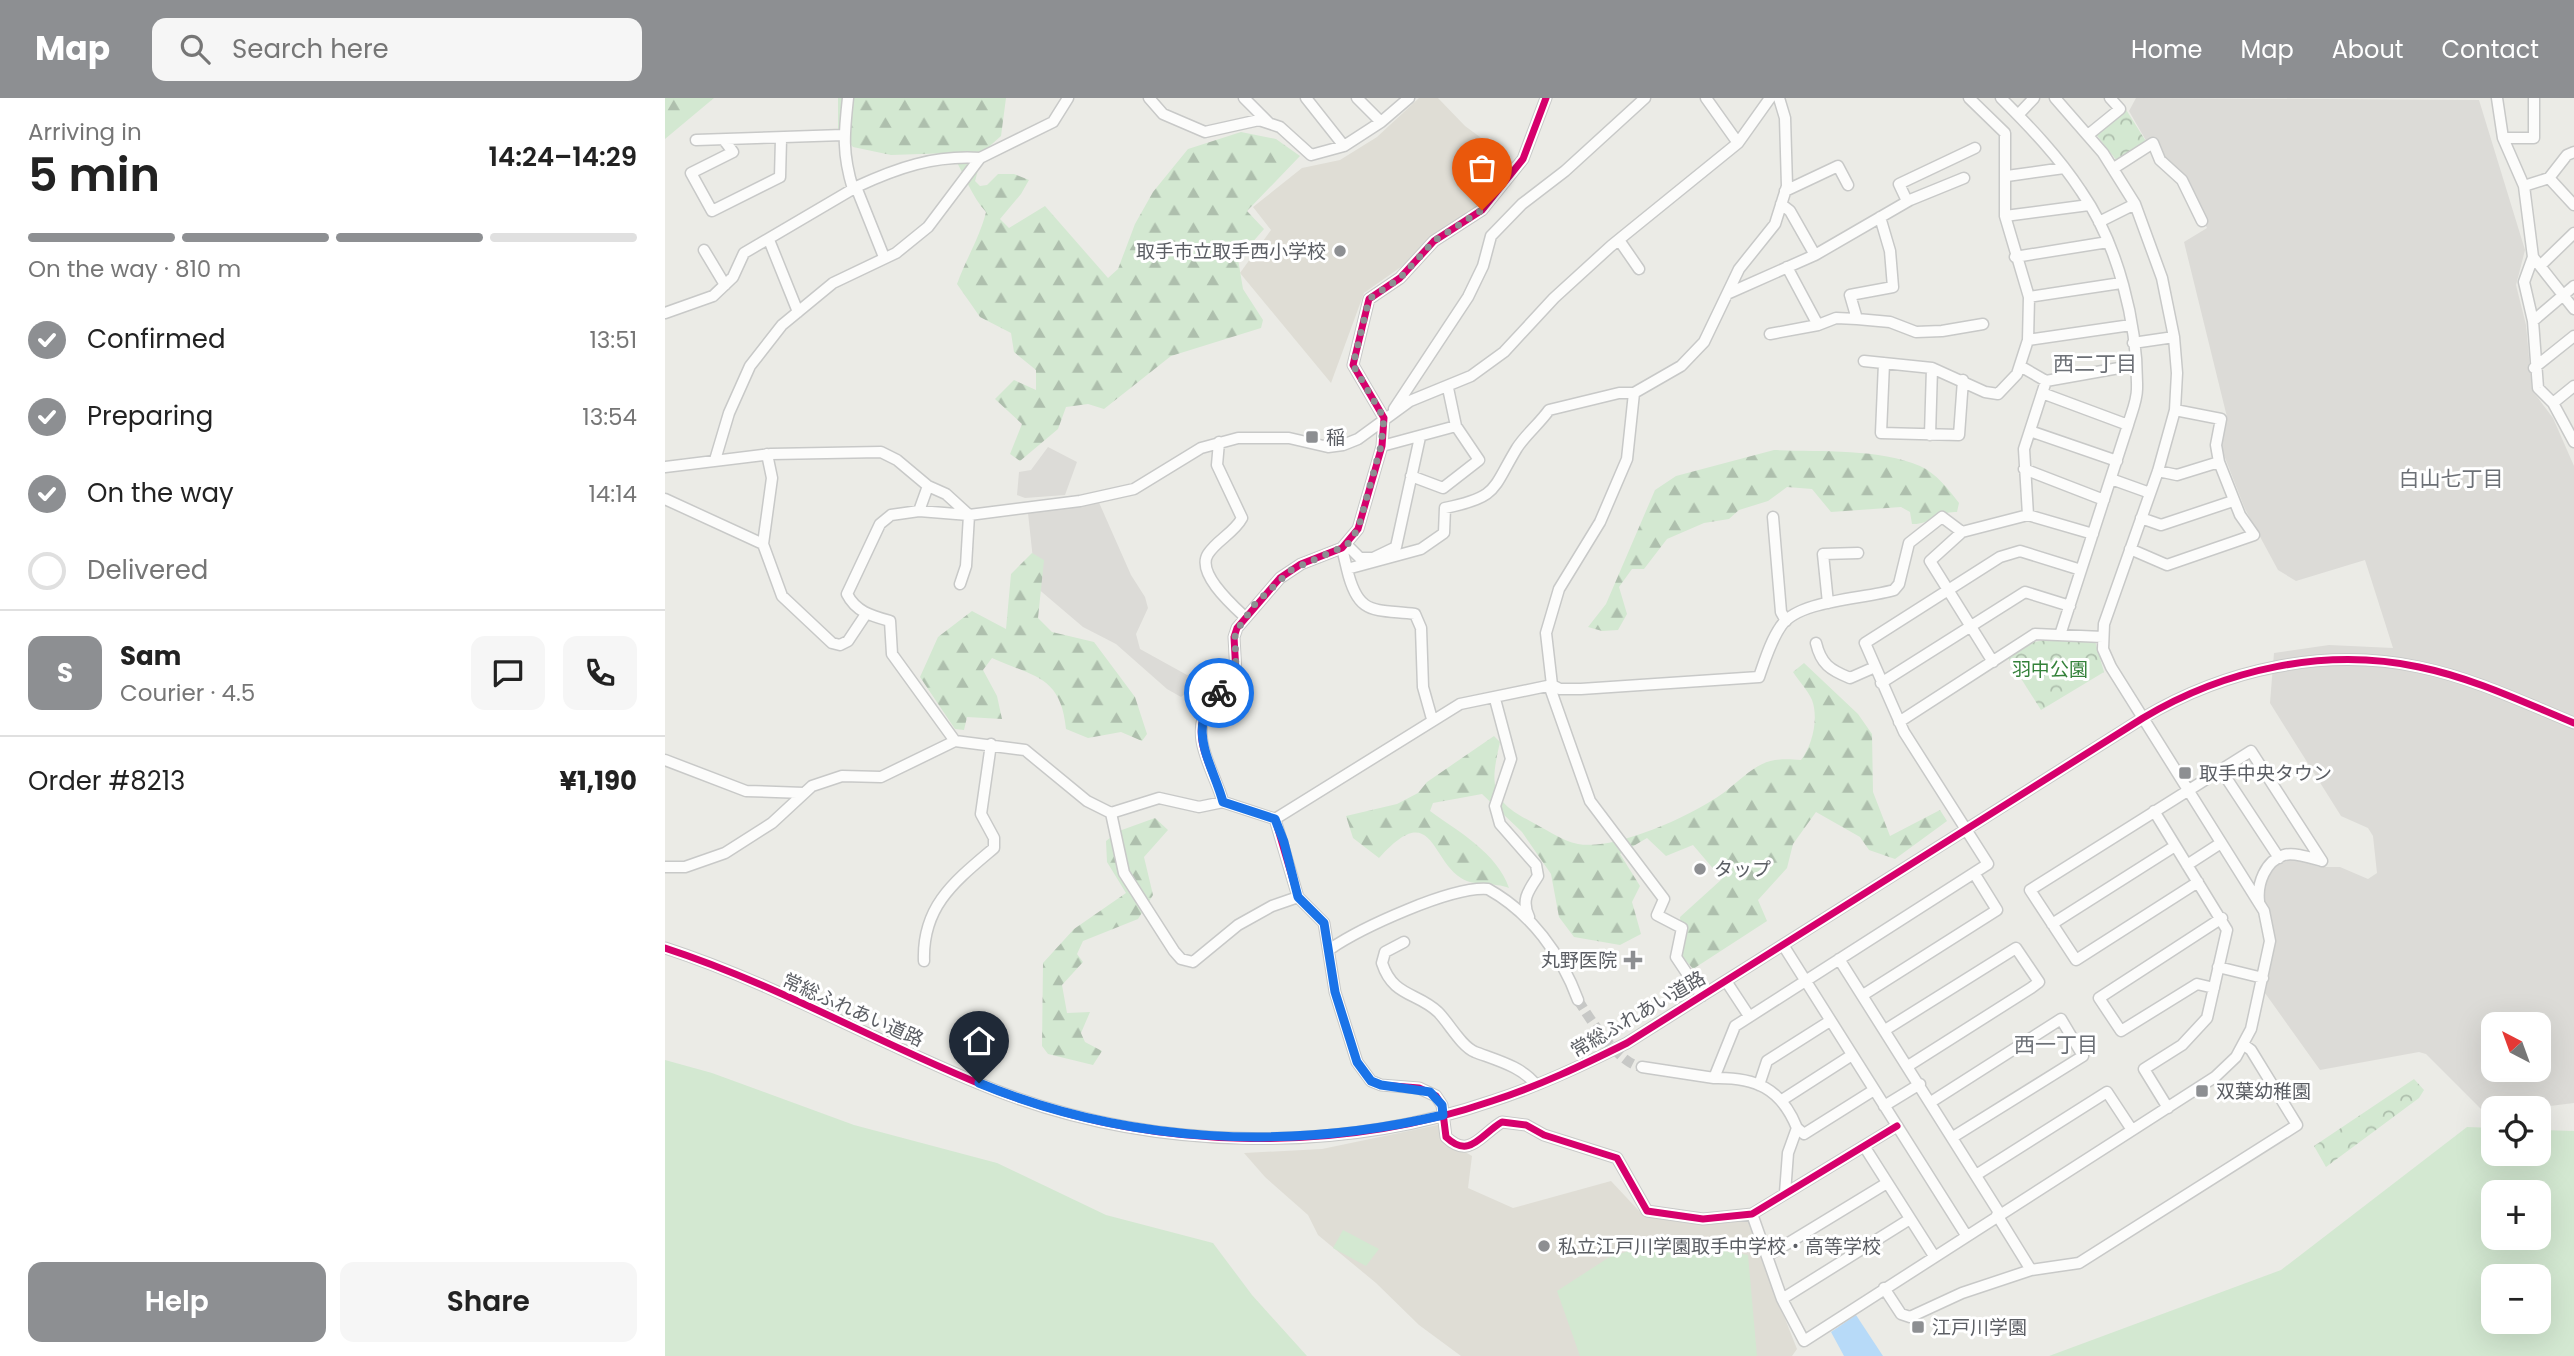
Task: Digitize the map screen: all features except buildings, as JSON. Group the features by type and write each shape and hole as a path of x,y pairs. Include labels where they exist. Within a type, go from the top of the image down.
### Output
{"street":[{"path":"848,98 843,135 844,158 884,257"},
{"path":"715,460 729,413 750,366 782,324 833,283 897,253 928,227 980,158 1053,122 1068,98"},
{"path":"1149,98 1163,114 1205,132 1259,120 1269,123 1280,127 1311,155 1344,146 1381,122 1409,98"},
{"path":"1244,98 1269,123"},
{"path":"1306,98 1344,146"},
{"path":"1357,98 1381,122"},
{"path":"1388,415 1353,365 1369,299 1400,278 1434,241 1482,210 1523,159 1546,98"},
{"path":"1223,802 1206,759 1201,723 1206,710 1236,673 1234,638 1245,617 1268,589 1291,570 1344,547 1358,529 1388,415 1468,297 1483,266 1491,236 1522,204 1565,171 1645,98"},
{"path":"1706,98 1738,143"},
{"path":"955,741 892,654 890,621 866,614 852,604 847,594 880,524 891,515 919,511 969,515 1080,501 1134,489 1201,448 1219,442 1270,436 1328,447 1358,439 1388,415 1432,391 1448,388 1504,352 1554,298 1619,240 1738,143 1770,98"},
{"path":"1347,569 1421,549 1444,533 1445,508 1485,495 1501,481 1518,445 1537,428 1549,410 1619,393 1634,393 1681,366 1704,342 1739,270 1775,224 1785,191 1785,118 1779,98"},
{"path":"1864,361 1932,368 1985,392 1998,394 2017,374 2028,340 2029,297 2005,216 2005,133 1969,98"},
{"path":"2001,98 2044,140 2099,222 2121,283 2131,325 2136,365 2137,391 2128,425 2060,635"},
{"path":"2018,115 2034,98"},
{"path":"2088,135 2120,109 2110,98"},
{"path":"2497,98 2503,138 2524,186 2536,262 2574,309"},
{"path":"2503,138 2534,138 2533,98"},
{"path":"2057,99 2114,168 2135,204 2158,265 2174,337 2177,373 2175,410 2158,471 2107,614 2103,637 2106,659 2259,902"},
{"path":"696,140 843,135"},
{"path":"724,140 733,152 691,173 712,211 780,177 781,139"},
{"path":"2114,168 2153,143 2160,160 2182,180 2202,220"},
{"path":"1907,201 1899,184 1975,148"},
{"path":"2524,186 2549,178 2567,155 2574,152"},
{"path":"665,313 713,296 733,277 744,253 854,188 904,165 956,156 980,158"},
{"path":"1785,191 1838,166 1848,185"},
{"path":"2007,176 2064,168"},
{"path":"1727,294 1815,255 1907,201 1964,178"},
{"path":"2549,178 2574,205"},
{"path":"1781,204 1790,211 1815,255"},
{"path":"2099,222 2135,204"},
{"path":"2005,216 2089,205"},
{"path":"1857,319 1850,295 1893,286 1890,251 1880,217"},
{"path":"2573,437 2553,403 2538,387 2534,368 2533,321 2523,282 2536,262 2574,233"},
{"path":"769,240 798,312"},
{"path":"1619,240 1639,269"},
{"path":"2015,257 2108,242"},
{"path":"704,250 725,285"},
{"path":"1787,267 1818,325"},
{"path":"2029,297 2121,283"},
{"path":"2533,321 2574,286"},
{"path":"1770,334 1818,325 1836,318 1890,321 1916,332 1983,324"},
{"path":"2028,340 2131,325"},
{"path":"2534,368 2574,336"},
{"path":"2133,343 2174,337"},
{"path":"1884,363 1881,433 1959,435 1963,380"},
{"path":"2020,366 2046,381 2136,365"},
{"path":"1930,435 1932,368"},
{"path":"2028,515 2024,449 2046,381"},
{"path":"2553,403 2574,386"},
{"path":"1443,488 1479,460 1456,426 1448,388"},
{"path":"1634,393 1627,459 1600,522 1559,589 1546,633 1551,685 1590,801 1664,899 1657,915 1682,928 1676,957 1702,996"},
{"path":"2042,393 2128,425"},
{"path":"2130,549 2167,565 2252,537 2254,533 2233,501 2219,462 2216,445 2221,419 2175,410"},
{"path":"1381,446 1420,438 1456,426"},
{"path":"2030,430 2117,461"},
{"path":"1344,547 1360,558 1373,558 1395,547 1420,438"},
{"path":"1219,442 1217,466 1242,518 1209,553 1207,569 1221,594 1245,617"},
{"path":"665,467 767,454 881,452 897,460 928,486 946,494 969,515"},
{"path":"767,454 772,478 763,544 782,596 832,643 840,645 848,641 866,614"},
{"path":"2158,471 2177,475 2219,462"},
{"path":"2024,468 2104,500"},
{"path":"1411,476 1443,488"},
{"path":"2111,479 2150,493"},
{"path":"919,511 928,486"},
{"path":"1443,488 1449,507"},
{"path":"665,499 763,544"},
{"path":"2141,518 2161,524 2233,501"},
{"path":"960,584 966,566 969,515"},
{"path":"1993,662 1930,561 1962,532 2028,515 2093,534"},
{"path":"1773,517 1781,612 1786,621"},
{"path":"1275,819 1460,704 1495,699 1551,685 1560,690 1594,689 1759,677 1781,625 1786,621 1817,605 1894,590 1899,584 1909,543 1942,517 1962,532"},
{"path":"1344,547 1353,594 1365,607 1415,614 1421,628 1423,687 1432,719"},
{"path":"1714,1078 1735,1026 1988,864 1899,722 1864,643 2000,557 2020,551 2081,570"},
{"path":"1829,603 1823,554 1858,553"},
{"path":"1881,683 2025,592 2070,606"},
{"path":"1899,722 2035,634 2103,637"},
{"path":"1816,643 1819,656 1829,670 1850,678 1875,667"},
{"name":"常総ふれあい道路","path":"665,947 738,976 997,1091 1100,1120 1182,1134 1274,1138 1354,1133 1443,1115 1536,1085 1627,1043 2143,718 2176,700 2231,678 2306,661 2344,660 2417,667 2450,675 2574,723"},
{"path":"1495,699 1511,759 1495,806 1500,824 1536,865 1538,876 1526,894 1524,906 1530,920 1568,974 1578,1000"},
{"path":"665,867 685,867 725,853 772,823 812,786 842,776 881,777 955,741 1025,750 1087,801 1111,813 1159,798 1199,807 1223,802 1275,819"},
{"path":"925,961 923,935 934,907 994,848 994,838 982,814 991,744"},
{"path":"1752,1214 1782,1300 1804,1341 2215,1077 2244,1045 2255,1017 2270,941 2258,889 2265,870 2279,858 2295,855 2322,861 2251,751 2030,890 2075,960 2198,882"},
{"path":"665,760 747,791 804,793"},
{"path":"2221,769 2279,858"},
{"path":"2154,811 2227,930 2207,1018 2196,1034 2144,1069 2168,1108"},
{"path":"1111,813 1124,873 1139,893 1160,932 1181,959 1193,962 1238,925 1272,906 1298,897"},
{"path":"1275,819 1284,842 1298,897 1324,923 1335,992 1357,1062 1364,1073 1381,1085 1430,1092 1442,1105 1446,1137 1455,1146 1467,1147 1502,1122 1513,1122 1544,1135 1617,1158 1647,1211 1703,1219 1752,1214 1897,1126"},
{"path":"2187,866 2221,843"},
{"path":"2052,924 2175,846"},
{"path":"1863,995 1997,909 1974,873"},
{"path":"1329,949 1368,926 1476,888 1495,893 1530,920"},
{"path":"2214,988 2197,984 2121,1031 2099,998 2222,918"},
{"path":"1404,942 1385,952 1382,963 1394,985 1405,995 1435,1009 1472,1051 1529,1075 1536,1085"},
{"path":"1783,945 1966,1236"},
{"path":"1885,1030 2016,948 2039,982 1908,1066"},
{"path":"1839,959 1953,1137 2031,1270"},
{"path":"2218,967 2263,978"},
{"path":"1726,981 1749,1016"},
{"path":"1931,1102 2061,1019 2083,1056 1953,1137"},
{"path":"1759,1085 1767,1061 1830,1021"},
{"path":"1884,1288 1901,1314 1910,1317 1962,1293 2031,1270 2079,1263 2297,1125 2251,1050 2244,1045"},
{"path":"1781,1100 1852,1055"},
{"path":"1641,1067 1714,1078 1740,1077 1759,1085 1781,1100 1797,1128 1804,1133 1874,1090"},
{"path":"1884,1106 1920,1084"},
{"path":"1976,1175 2107,1092 2132,1130"},
{"path":"1784,1193 1788,1153 1797,1128"},
{"path":"1864,1146 1934,1256"},
{"path":"1767,1256 1887,1182"},
{"path":"1782,1300 1910,1219"}],"shaded area":[{"name":"取手市立取手西小学校","path":"1419,98 1438,98 1465,126 1518,165 1482,210 1364,293 1331,383 1240,273 1271,230 1253,207 1302,168 1340,160 1377,137"},
{"path":"2136,98 2479,100 2525,250 2516,285 2526,325 2532,390 2553,418 2574,466 2574,1103 2551,1106 2551,1096 2481,1096 2481,1109 2426,1054 2419,1052 2320,1070 2265,993 2275,936 2263,897 2265,880 2272,867 2293,858 2319,867 2340,867 2368,879 2377,873 2373,836 2368,828 2341,816 2270,703 2274,653 2329,645 2393,648 2365,560 2296,581 2278,570 2245,509 2220,445 2227,417 2184,242 2207,228 2184,179 2148,144 2129,111"},
{"path":"1048,447 1077,462 1065,495 1025,498 1017,495 1019,472 1031,470"},
{"path":"1097,498 1131,575 1145,597 1148,608 1136,634 1140,649 1187,675 1197,672 1196,686 1181,697 1167,689 1116,644 1083,627 1036,587 1028,513"},
{"name":"私立江戸川学園取手中学校・高等学校","path":"1442,1124 1455,1146 1472,1156 1468,1188 1513,1208 1611,1181 1641,1213 1692,1223 1743,1218 1751,1222 1761,1258 1797,1349 1792,1356 1461,1356 1419,1325 1376,1283 1318,1235 1308,1215 1265,1177 1244,1153 1322,1149"}],"green space":[{"path":"665,98 714,98 665,139"},
{"path":"838,98 1006,98 1001,136 983,152 975,181 980,186 987,185 998,174 1014,174 1029,180 1000,219 1009,228 1045,206 1108,278 1118,269 1135,224 1153,192 1188,149 1241,132 1276,139 1300,156 1247,211 1264,229 1238,259 1243,289 1263,320 1261,328 1171,356 1104,409 1088,404 1066,407 1058,429 1020,461 1010,454 1022,424 995,399 1014,380 1036,390 1036,370 1014,352 1011,333 980,317 957,284 986,212 972,192 952,153 891,155 853,147 838,130"},
{"path":"2125,108 2147,143 2117,161 2095,133"},
{"path":"1774,450 1848,452 1904,460 1937,477 1959,503 1957,512 1912,524 1910,512 1901,507 1831,512 1812,489 1787,487 1768,501 1739,510 1729,519 1704,523 1667,539 1644,569 1632,569 1619,587 1627,614 1618,630 1602,631 1588,627 1606,604 1655,490 1676,476"},
{"path":"1032,553 1044,560 1038,618 1052,632 1094,642 1135,697 1147,734 1142,741 1121,732 1088,738 1066,729 1058,698 1051,688 1033,675 992,658 983,670 997,696 1002,719 967,717 964,730 955,729 920,677 938,637 972,611 1006,629 1011,574"},
{"name":"羽中公園","path":"2051,639 2095,641 2104,672 2041,710 2008,658 2034,642"},
{"path":"1804,663 1858,714 1872,734 1873,792 1890,836 1940,810 1947,821 1895,859 1869,850 1860,837 1816,812 1793,844 1787,868 1758,900 1767,921 1693,969 1683,957 1680,917 1722,879 1693,845 1666,856 1647,838 1620,854 1640,886 1632,902 1641,934 1620,945 1574,937 1559,917 1551,874 1522,832 1482,794 1433,803 1430,811 1465,835 1486,854 1496,864 1509,888 1472,883 1461,878 1428,838 1420,833 1410,833 1396,841 1379,858 1353,838 1346,816 1397,804 1418,793 1427,782 1494,736 1500,742 1494,779 1496,789 1506,805 1516,813 1559,837 1578,844 1613,842 1655,829 1713,800 1759,765 1776,760 1801,760 1811,740 1815,715 1812,700 1793,672"},
{"path":"1155,818 1168,830 1144,857 1153,895 1138,919 1083,941 1077,954 1083,962 1062,985 1067,1013 1090,1012 1081,1033 1085,1042 1102,1051 1093,1065 1048,1054 1042,1046 1043,963 1074,929 1126,893 1107,862 1106,841 1119,831"},
{"path":"665,1060 712,1073 854,1125 997,1163 1106,1215 1213,1243 1252,1295 1307,1356 665,1356"},
{"path":"2414,1079 2424,1090 2419,1098 2326,1167 2314,1146"},
{"path":"2467,1127 2481,1128 2481,1166 2551,1166 2551,1130 2574,1131 2574,1356 2049,1356 2281,1270"},
{"path":"1343,1230 1379,1249 1366,1266 1333,1248"},
{"path":"1660,1240 1748,1255 1757,1356 1580,1356 1557,1291 1608,1258"}],"water":[{"path":"1856,1315 1883,1356 1844,1356 1831,1332"}],"tunnel":[{"path":"1578,1000 1614,1049 1633,1064 1642,1067"}],"cycle path":[{"path":"1546,98 1523,159 1482,210 1434,241 1400,278 1369,299 1353,365 1384,418 1382,446 1358,529 1342,548 1301,564 1280,578 1237,628 1234,637 1236,673 1208,707 1203,719 1201,731 1205,755 1223,802 1275,819 1298,897 1324,923 1335,992 1357,1062 1371,1081 1381,1085 1419,1088 1436,1096 1442,1105 1446,1137 1454,1143 1469,1146 1502,1122 1526,1125 1544,1135 1617,1158 1647,1211 1703,1219 1752,1214 1897,1126"},
{"path":"665,948 749,980 953,1073 1054,1110 1116,1125 1179,1134 1242,1138 1306,1137 1370,1130 1432,1118 1492,1101 1561,1075 1627,1043 2143,718 2207,687 2242,675 2312,661 2384,661 2459,677 2574,723"}],"way so far":[{"path":"1219,693 1236,673 1235,633 1255,604 1291,570 1347,545 1358,529 1381,446 1384,418 1353,365 1369,299 1400,278 1434,241 1482,210"}],"place":[{"name":"取手市立取手西小学校","path":"1340,251"},
{"name":"稲","path":"1312,437"},
{"name":"取手中央タウン","path":"2185,773"},
{"name":"タップ","path":"1700,869"},
{"name":"丸野医院","path":"1633,960"},
{"name":"双葉幼稚園","path":"2202,1091"},
{"name":"私立江戸川学園取手中学校・高等学校","path":"1544,1246"},
{"name":"江戸川学園","path":"1918,1327"}],"district":[{"name":"西二丁目","path":"2095,363"},
{"name":"白山七丁目","path":"2451,478"},
{"name":"西一丁目","path":"2056,1044"}],"route":[{"path":"979,1083 1049,1107 1100,1120 1182,1134 1274,1138 1354,1133 1443,1115 1442,1105 1430,1092 1371,1081 1357,1062 1335,992 1324,923 1298,897 1284,842 1275,819 1223,802 1206,759 1201,723 1206,710 1219,693"}]}
